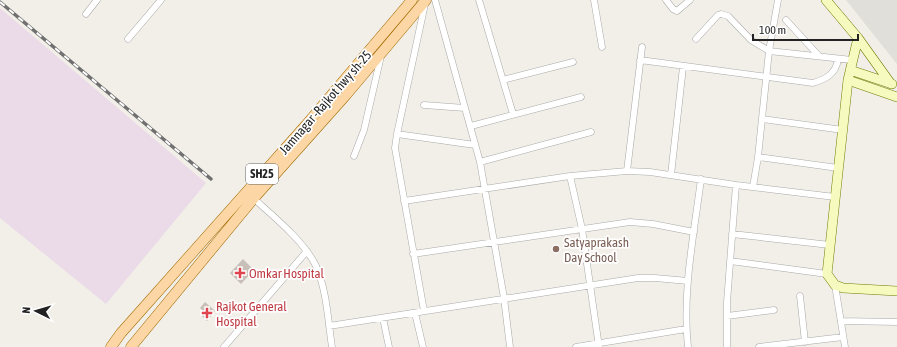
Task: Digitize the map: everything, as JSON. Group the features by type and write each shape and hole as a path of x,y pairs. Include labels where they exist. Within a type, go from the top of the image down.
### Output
{"main road":[{"name":"Jamnagar -Rajkot hwy sh-25","path":"111,347 121,333 250,195 412,0"},
{"name":"SH25","path":"131,347 250,195 382,52 426,0"},
{"path":"826,0 858,38 894,85"},
{"path":"858,38 848,80 827,274 835,285 843,288 897,291"},
{"path":"850,70 894,85"},
{"path":"848,80 897,97"}],"street":[{"path":"86,14 97,0"},
{"path":"128,39 161,0"},
{"path":"424,311 396,148 397,134 426,0"},
{"path":"434,0 480,162 504,298 510,347"},
{"path":"479,0 513,114"},
{"path":"594,0 602,47"},
{"path":"666,0 678,11 690,0"},
{"path":"753,187 758,157 769,51 778,0"},
{"path":"696,39 718,15 721,14 728,16 751,40 769,51 852,60"},
{"path":"786,20 819,56"},
{"path":"627,171 642,47"},
{"path":"354,156 364,130 382,52"},
{"path":"640,60 813,84 831,75 837,66 838,59"},
{"path":"503,80 573,62"},
{"path":"671,175 683,67"},
{"path":"471,126 581,97"},
{"path":"424,105 465,108"},
{"path":"762,119 843,130"},
{"path":"480,162 591,132"},
{"path":"397,134 475,145"},
{"path":"758,157 838,168"},
{"path":"404,201 570,176 627,171 671,175 736,185 835,197"},
{"path":"570,176 582,229 598,345"},
{"path":"688,347 686,329 688,282 701,180"},
{"path":"727,347 730,262 736,185"},
{"path":"250,195 307,251 316,266 322,285 332,347"},
{"path":"413,254 630,222 653,224 694,232"},
{"path":"732,234 830,245"},
{"path":"224,347 307,251"},
{"path":"730,262 827,274"},
{"path":"329,326 638,278 655,278 688,282"},
{"path":"835,285 845,347"},
{"path":"800,296 805,342"},
{"path":"727,316 774,310"},
{"path":"415,313 423,347"},
{"path":"383,318 389,347"},
{"path":"841,321 897,322"},
{"path":"576,347 598,345 686,329"},
{"path":"759,347 843,337"}],"shaded area":[{"path":"846,0 897,0 897,64"},
{"path":"0,8 206,183 106,304 0,218"}],"building":[{"path":"243,259 254,270 241,284 230,273"},
{"path":"205,302 215,311 207,321 201,315 204,312 200,308"}],"railway":[{"path":"0,2 211,179"}],"place":[{"name":"Satyaprakash Day School","path":"556,249"},
{"name":"Omkar Hospital","path":"240,273"},
{"name":"Rajkot General Hospital","path":"207,313"}]}
